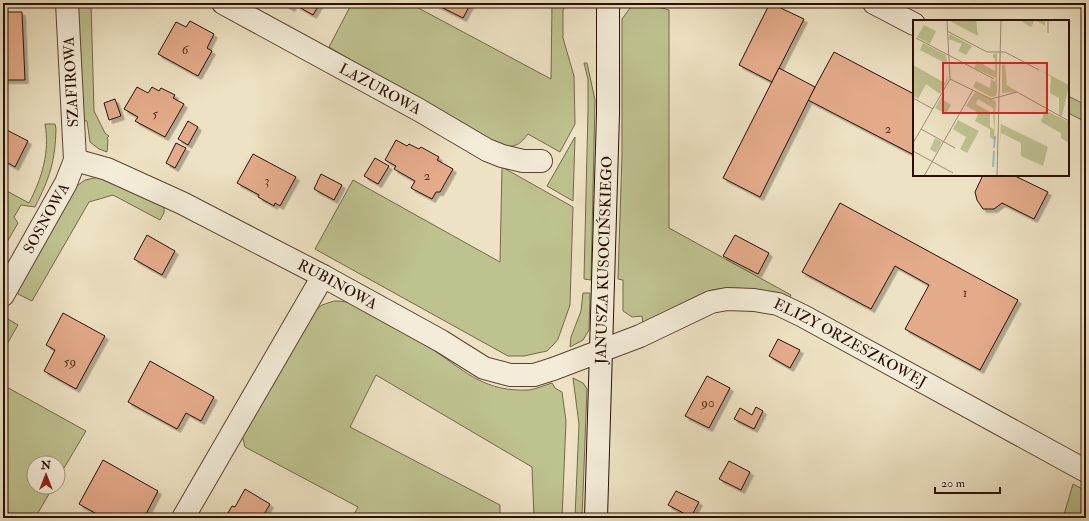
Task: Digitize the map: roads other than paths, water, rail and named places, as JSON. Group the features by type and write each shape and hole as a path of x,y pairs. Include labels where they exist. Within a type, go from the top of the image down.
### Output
{"street":[{"name":"SZAFIROWA","path":"67,3 75,160"},
{"name":"LAZUROWA","path":"223,3 425,114 487,150 523,162 541,161"},
{"name":"JANUSZA KUSOCIŃSKIEGO","path":"596,518 608,114 608,3"},
{"path":"874,3 913,23"},
{"name":"RUBINOWA","path":"75,160 107,169 146,186 323,276 441,341 484,368 510,375 534,375 602,351"},
{"name":"SOSNOWA","path":"3,295 66,183 75,160"},
{"path":"183,518 323,276"},
{"name":"ELIZY ORZESZKOWEJ","path":"602,351 654,330 711,302 727,299 754,300 778,304 803,316 1086,471"}]}
